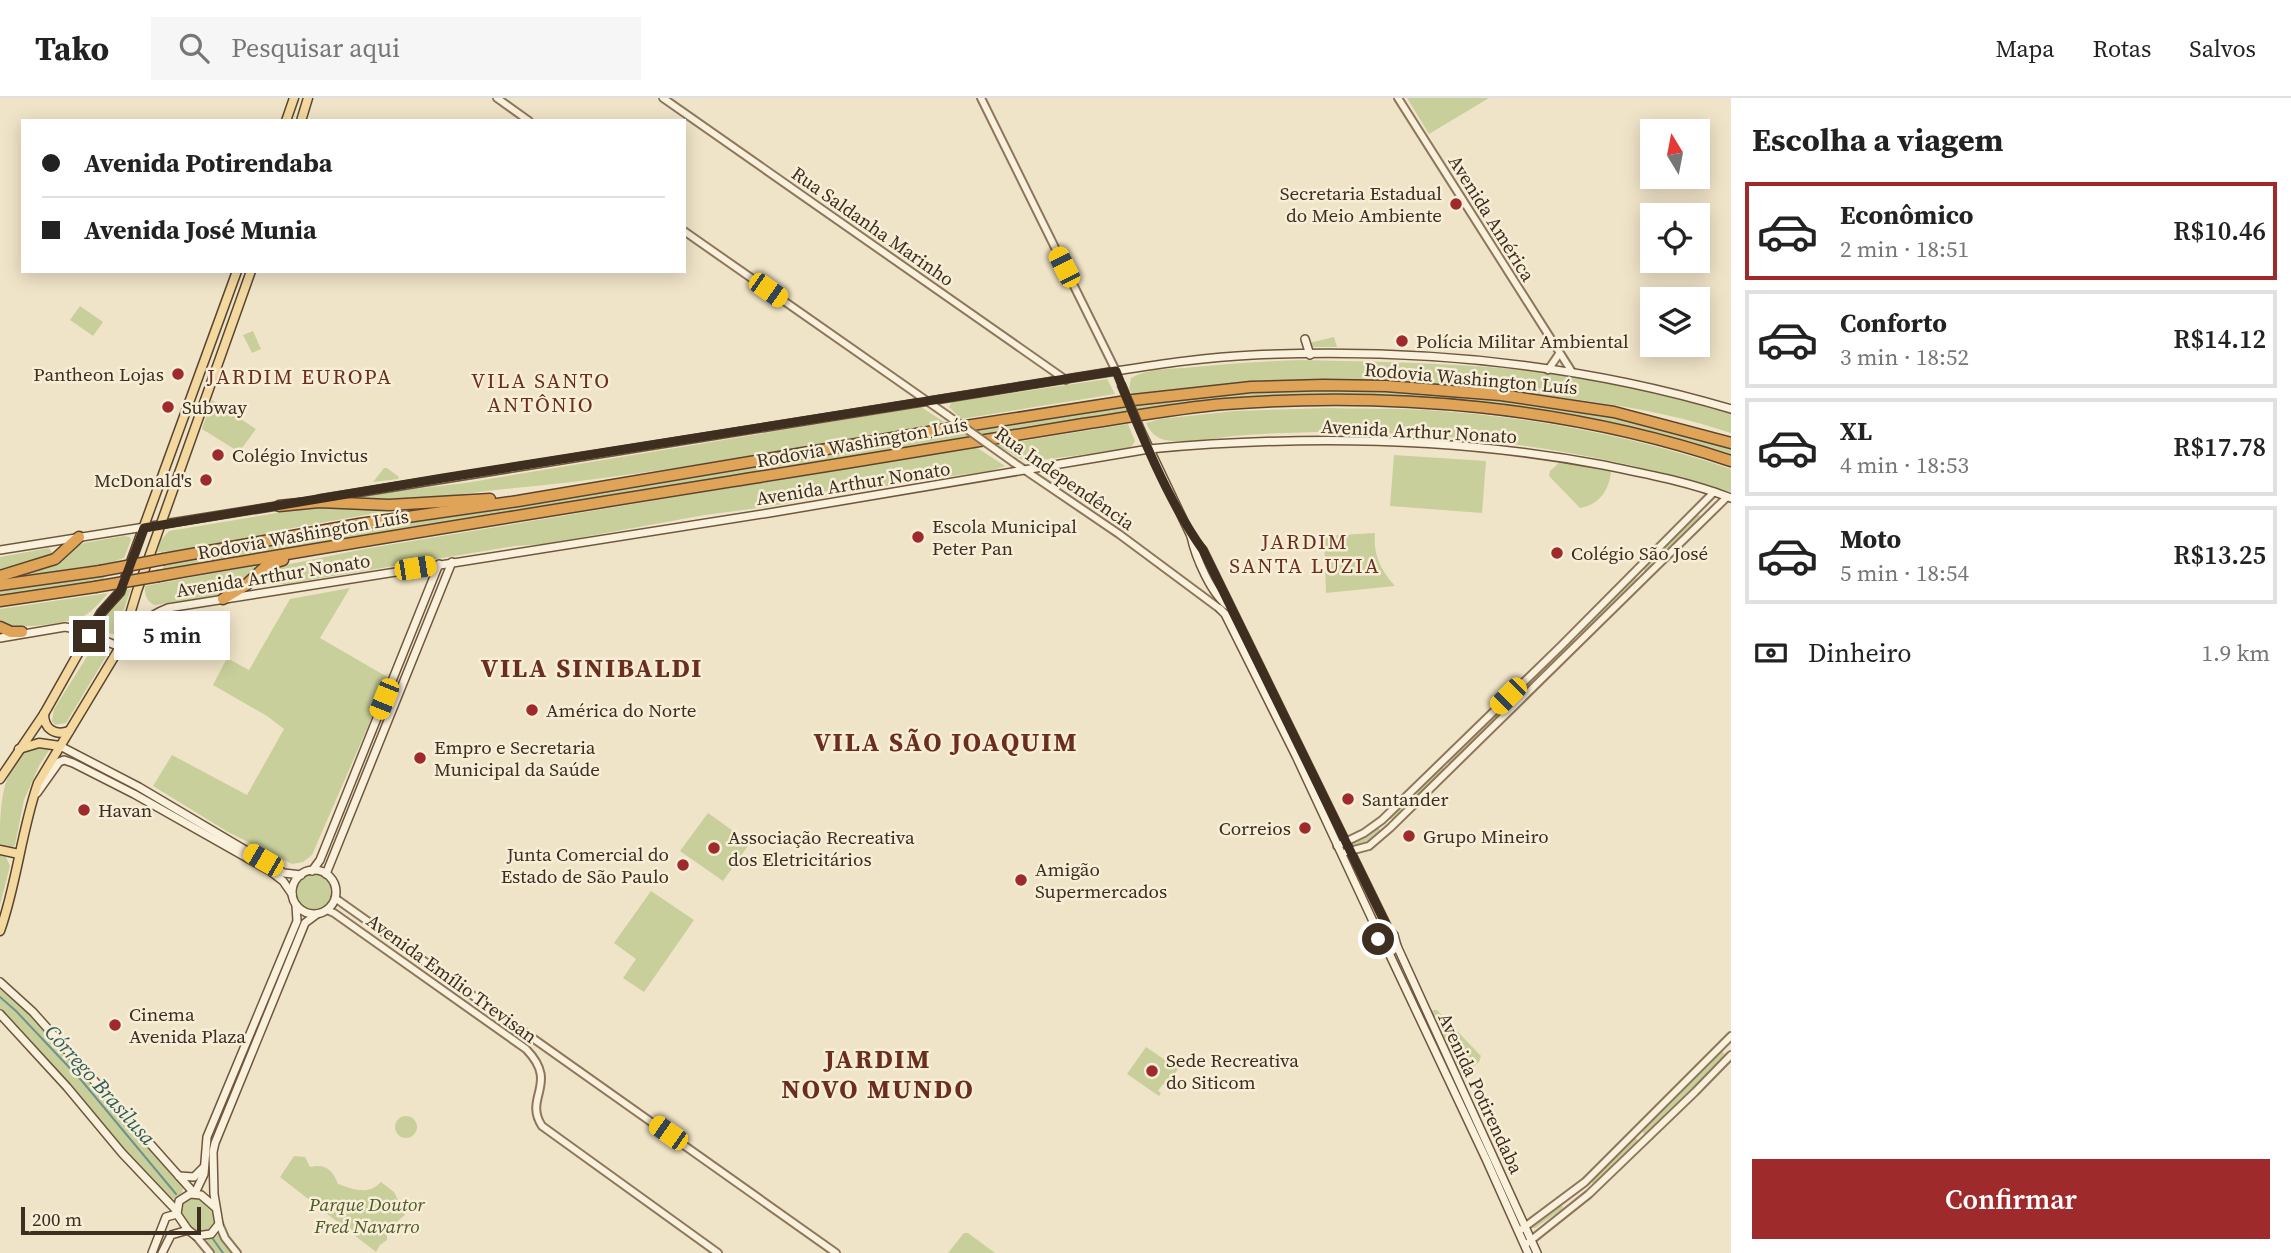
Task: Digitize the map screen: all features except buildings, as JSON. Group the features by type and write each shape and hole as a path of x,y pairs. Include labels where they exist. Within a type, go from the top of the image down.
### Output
{"highway":[{"name":"Rodovia Washington Luís","path":"0,585 100,571 359,524 518,501 1120,402 1251,387 1356,385 1452,390 1614,412 1731,441"},
{"name":"Rodovia Washington Luís","path":"0,601 1165,411 1256,402 1389,401 1489,409 1625,431 1731,461"},
{"path":"279,506 319,502 389,505 507,497 518,501"},
{"path":"0,576 55,559 79,537"},
{"path":"223,599 246,584 267,565 320,549"},
{"path":"0,627 12,632 22,632"}],"main road":[{"path":"287,119 294,98"},
{"path":"302,119 308,98"},
{"path":"0,779 44,714 101,613 120,592 236,273"},
{"path":"0,931 33,799 44,772 120,647 137,591 250,273"},
{"path":"1305,339 1310,355"},
{"path":"0,550 1116,371 1253,355 1379,355 1467,359 1572,372 1731,408"},
{"path":"1116,371 1215,594 1230,607 1257,658 1349,851 1394,935 1397,946 1394,950 1388,951 1380,945 1378,932 1296,756 1235,633 1220,609"},
{"name":"Avenida Arthur Nonato","path":"120,647 132,632 159,611 1149,449 1252,442 1380,441 1514,451 1666,478 1729,497"},
{"path":"326,874 452,562"},
{"path":"312,871 320,860 439,564"},
{"path":"0,638 22,632 65,627 120,647"},
{"path":"399,660 410,665"},
{"path":"44,714 45,724 52,732 69,732"},
{"path":"0,1014 176,1212 188,1230 196,1236 204,1237 211,1234 220,1218 216,1208 215,1143 305,923 327,910 335,898 334,884 326,874 312,871 301,874 284,873 139,787 60,746 39,743 19,750"},
{"path":"33,799 56,765 64,760 73,763 134,794 270,872 283,881 296,905 297,921 207,1137 204,1174 195,1193 181,1199 176,1212 166,1217 152,1253"},
{"path":"0,850 19,854"},
{"path":"292,894 301,874"},
{"path":"296,905 305,912 317,914"},
{"path":"1378,932 1389,930"},
{"name":"Avenida Potirendaba","path":"1397,946 1522,1230 1528,1253"},
{"name":"Avenida Potirendaba","path":"1388,951 1522,1230"},
{"path":"0,982 33,1012 195,1193 216,1208"},
{"path":"179,1176 194,1177 204,1167"},
{"path":"162,1253 171,1235 188,1230"},
{"name":"Avenida Potirendaba","path":"1527,1242 1537,1253"}],"street":[{"path":"497,98 526,119"},
{"name":"Rua Saldanha Marinho","path":"663,98 1066,380"},
{"path":"981,98 1116,371"},
{"name":"Avenida América","path":"1398,98 1572,372"},
{"name":"Rua Independência","path":"686,232 1119,534 1220,609"},
{"path":"1548,370 1559,354"},
{"path":"1336,846 1382,820 1714,492"},
{"path":"1341,855 1369,846 1400,819 1729,497"},
{"name":"Avenida Emílio Trevisan","path":"335,898 836,1253"},
{"name":"Avenida Emílio Trevisan","path":"327,910 526,1049 541,1072 542,1085 535,1104 537,1119 542,1125 718,1253"},
{"path":"1522,1230 1585,1182 1731,1036"},
{"path":"1527,1242 1590,1194 1731,1055"},
{"path":"1565,1197 1572,1207"},
{"path":"219,1224 225,1238 237,1253"},
{"path":"196,1236 209,1253"}],"green space":[{"path":"1407,98 1489,98 1429,134"},
{"path":"80,306 103,322 93,336 70,320"},
{"path":"253,331 261,349 252,353 243,335"},
{"path":"1334,337 1337,347 1310,347 1309,343"},
{"path":"1303,360 1463,365 1581,377 1731,412 1731,433 1672,416 1583,400 1423,384 1353,380 1285,381 1133,395 1129,389 1131,378 1150,371"},
{"path":"1107,379 1115,394 961,419 949,407 952,402"},
{"path":"1364,389 1465,394 1596,412 1731,447 1731,455 1597,421 1377,397 1105,417 360,536 162,571 164,563 358,528 1143,402 1245,391"},
{"path":"212,400 256,429 239,452 202,429"},
{"path":"921,407 944,422 615,476 434,497 362,498 363,495 465,483"},
{"path":"1413,409 1464,413 1580,429 1694,457 1731,469 1731,492 1630,465 1527,446 1423,435 1318,432 1173,441 1156,436 1146,423 1235,411"},
{"path":"1128,424 1135,441 1126,449 1026,462 997,445"},
{"path":"976,447 1005,466 990,471 705,515 545,544 515,546 285,584 265,584 258,576 270,568 364,549"},
{"path":"1394,455 1486,461 1482,513 1390,506"},
{"path":"1561,461 1608,469 1611,472 1610,479 1602,496 1593,504 1580,508 1549,476 1550,471"},
{"path":"384,468 399,477 398,479 373,482"},
{"path":"324,505 393,510 287,529 286,532 157,552 161,540 169,531"},
{"path":"1700,515 1702,520 1648,573 1645,572 1643,567"},
{"path":"1375,533 1379,562 1395,586 1326,593 1324,536"},
{"path":"130,537 131,540 124,558 109,563 9,578 84,543"},
{"path":"49,548 55,557 0,571 0,557"},
{"path":"257,565 242,585 222,595 155,605 146,595 145,586"},
{"path":"106,574 103,581 0,596 0,588"},
{"path":"1635,577 1639,580 1584,635 1580,634 1578,630"},
{"path":"350,588 320,638 389,678 312,855 303,862 292,864 228,832 153,786 172,755 247,795 284,729 213,685 227,658 249,670 290,599"},
{"path":"131,589 115,634 98,631 103,618 126,590"},
{"path":"108,593 91,611 76,619 30,626 0,623 0,609"},
{"path":"1572,638 1576,643 1518,699 1515,698 1514,694"},
{"path":"97,645 110,650 66,723 55,725 52,721 54,709 93,647"},
{"path":"1506,703 1508,708 1453,763 1448,763 1447,761"},
{"path":"34,747 51,747 24,800 15,845 13,847 0,844 2,803 8,776 14,764"},
{"path":"1441,766 1444,771 1396,819 1390,819 1389,817"},
{"name":"Associação Recreativa dos Eletricitários","path":"708,813 750,843 723,881 680,851"},
{"path":"1377,828 1381,833 1352,848 1350,843"},
{"path":"0,855 6,857 10,866 0,905"},
{"path":"314,875 327,880 332,893 327,906 314,911 301,906 296,893 301,880"},
{"path":"651,891 694,920 644,992 623,978 636,959 614,943"},
{"path":"0,985 13,996 180,1181 183,1188 179,1196 169,1199 155,1185 56,1069 0,1009"},
{"path":"1437,1010 1481,1056 1479,1062 1461,1075 1458,1075 1430,1013"},
{"name":"Sede Recreativa do Siticom","path":"1146,1047 1178,1069 1167,1086 1163,1084 1158,1091 1161,1093 1159,1096 1127,1074"},
{"path":"1722,1050 1725,1055 1644,1134 1641,1129"},
{"path":"406,1116 416,1123 417,1127 410,1137 406,1138 396,1131 395,1127 402,1117"},
{"path":"1633,1137 1638,1142 1593,1184 1590,1180"},
{"name":"Parque Doutor Fred Navarro","path":"294,1156 305,1157 310,1167 328,1169 338,1184 366,1190 381,1182 394,1192 405,1215 387,1230 387,1240 376,1252 280,1177"},
{"path":"194,1197 206,1203 213,1213 216,1221 210,1231 193,1231 181,1216 182,1204"},
{"path":"1561,1203 1561,1210 1531,1228 1530,1225"},
{"path":"964,1233 968,1233 995,1253 948,1253"},
{"path":"219,1234 233,1253 213,1253 204,1242"}],"waterway":[{"name":"Córrego Brasilusa","path":"0,997 82,1081 176,1194"},
{"name":"Córrego Brasilusa","path":"213,1239 223,1253"}],"place":[{"name":"Secretaria Estadual do Meio Ambiente","path":"1456,204"},
{"name":"Polícia Militar Ambiental","path":"1402,341"},
{"name":"Pantheon Lojas","path":"178,374"},
{"name":"Subway","path":"168,407"},
{"name":"Colégio Invictus","path":"218,455"},
{"name":"McDonald's","path":"206,480"},
{"name":"Escola Municipal Peter Pan","path":"918,537"},
{"name":"Colégio São José","path":"1557,553"},
{"name":"América do Norte","path":"532,710"},
{"name":"Empro e Secretaria Municipal da Saúde","path":"420,758"},
{"name":"Santander","path":"1348,799"},
{"name":"Havan","path":"84,810"},
{"name":"Correios","path":"1305,828"},
{"name":"Grupo Mineiro","path":"1409,836"},
{"name":"Associação Recreativa dos Eletricitários","path":"714,848"},
{"name":"Junta Comercial do Estado de São Paulo","path":"683,865"},
{"name":"Amigão Supermercados","path":"1021,880"},
{"name":"Cinema Avenida Plaza","path":"115,1025"},
{"name":"Sede Recreativa do Siticom","path":"1152,1071"}],"district":[{"name":"JARDIM EUROPA","path":"300,377"},
{"name":"VILA SANTO ANTÔNIO","path":"541,393"},
{"name":"JARDIM SANTA LUZIA","path":"1305,554"},
{"name":"VILA SINIBALDI","path":"592,668"},
{"name":"VILA SÃO JOAQUIM","path":"946,742"},
{"name":"JARDIM NOVO MUNDO","path":"878,1074"}],"route":[{"path":"89,636 101,613 120,592 144,528 1116,371 1149,449 1191,536 1203,550 1389,930 1380,930 1378,939"}]}
